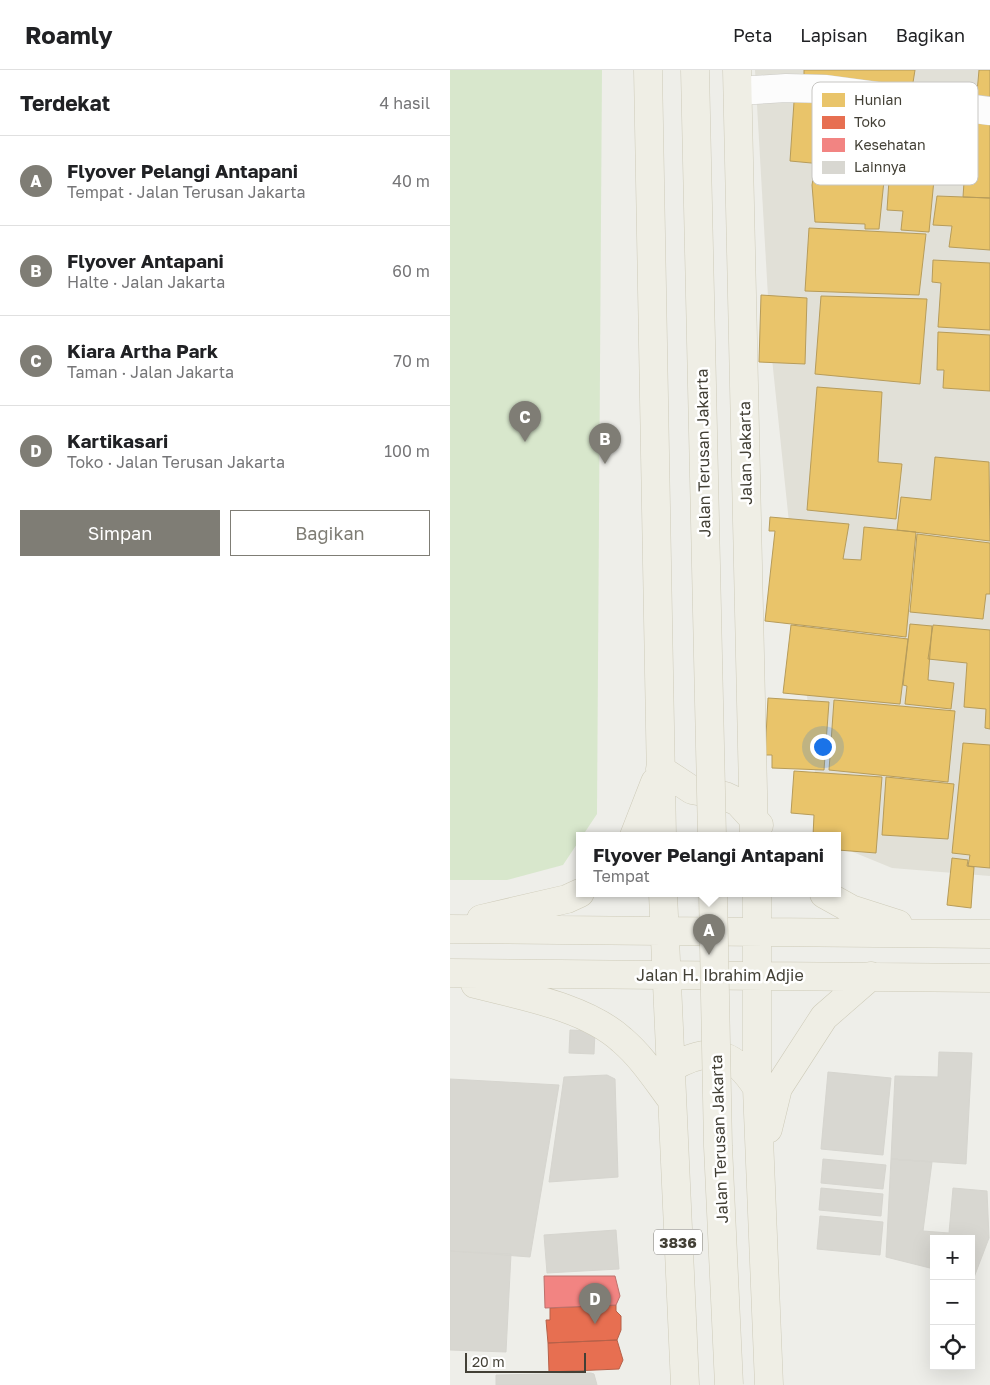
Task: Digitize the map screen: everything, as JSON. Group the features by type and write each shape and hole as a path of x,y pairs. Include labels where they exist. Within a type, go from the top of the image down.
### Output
{"main road":[{"path":"648,70 662,832"},
{"name":"Jalan Terusan Jakarta","path":"695,70 712,832"},
{"name":"Jalan Jakarta","path":"737,81 758,830"},
{"path":"660,769 692,790 725,796 738,802 758,830"},
{"path":"636,832 660,769"},
{"path":"450,928 567,899 576,895"},
{"path":"663,897 667,975"},
{"name":"Jalan Terusan Jakarta","path":"713,897 718,1146 729,1385"},
{"path":"757,897 757,1088 769,1385"},
{"path":"830,897 851,908 928,933"},
{"path":"450,928 990,934"},
{"path":"450,975 542,1001 588,1018 621,1038 643,1060 672,1099"},
{"name":"Jalan H. Ibrahim Adjie","path":"450,975 758,975 990,978"},
{"name":"3836","path":"667,975 685,1385"},
{"path":"760,1162 778,1088 824,1017 871,976"},
{"path":"671,1068 689,1057 709,1054 730,1058 746,1071 757,1088"}],"street":[{"path":"737,81 786,88 812,89"}],"shaded area":[{"path":"755,70 990,70 990,876 892,868 853,852 815,773 771,349"}],"green space":[{"path":"450,70 602,70 597,814 585,832 576,832 576,846 563,865 507,880 450,880"}],"building: Hunian":[{"path":"804,70 915,70 913,82 804,81"},
{"path":"979,70 990,70 990,106 978,104"},
{"path":"800,98 812,99 812,163 790,161 794,102"},
{"path":"978,118 990,119 990,198 963,197 964,185 978,185"},
{"path":"812,185 884,185 879,229 865,229 865,224 815,222"},
{"path":"889,185 933,185 929,232 901,230 903,211 887,210"},
{"path":"937,196 990,198 990,250 949,247 952,226 933,225"},
{"path":"809,228 926,234 919,295 805,291"},
{"path":"933,260 990,263 990,330 938,327 941,283 932,282"},
{"path":"761,295 807,298 805,364 759,362"},
{"path":"821,296 927,299 920,384 815,374"},
{"path":"938,332 990,335 990,391 943,388 944,370 937,370"},
{"path":"817,387 882,392 878,462 902,464 896,519 807,510"},
{"path":"935,457 989,462 990,541 897,530 901,497 931,500"},
{"path":"770,517 849,524 843,559 861,560 864,527 916,532 906,637 765,621 775,531 769,531"},
{"path":"917,534 990,543 990,594 986,594 983,619 910,612"},
{"path":"910,624 932,626 928,680 954,683 951,709 905,704 907,686 903,685"},
{"path":"791,625 908,639 900,704 783,693"},
{"path":"933,625 990,630 990,729 985,728 986,709 964,707 967,663 928,659"},
{"path":"768,698 829,702 824,770 772,768 772,755 765,755"},
{"path":"834,700 955,711 948,782 829,770"},
{"path":"963,743 990,745 990,868 968,866 970,855 952,853"},
{"path":"794,771 882,777 876,853 841,850 841,832 813,832 814,815 791,813"},
{"path":"886,777 954,784 948,839 882,835"},
{"path":"952,858 968,860 967,866 974,867 971,908 947,905"}],"building: Toko":[{"path":"616,1305 616,1311 621,1316 621,1330 617,1340 548,1343 546,1320 550,1320 550,1308"},
{"path":"617,1340 623,1360 619,1369 549,1372 548,1343"}],"building: Kesehatan":[{"path":"544,1276 615,1276 620,1296 616,1305 545,1308"}],"building: Lainnya":[{"path":"570,1030 595,1031 594,1054 569,1053"},
{"path":"939,1052 972,1053 966,1164 891,1159 895,1076 938,1077"},
{"path":"828,1072 891,1078 883,1155 821,1149"},
{"path":"607,1075 615,1079 618,1177 549,1182 564,1077"},
{"path":"450,1079 559,1085 530,1257 450,1251"},
{"path":"823,1159 886,1165 883,1189 821,1183"},
{"path":"891,1159 932,1162 923,1231 949,1233 953,1188 987,1191 989,1238 975,1275 975,1235 930,1235 930,1268 886,1257"},
{"path":"821,1188 883,1194 881,1216 819,1210"},
{"path":"820,1216 883,1222 880,1255 817,1249"},
{"path":"616,1230 619,1269 547,1273 544,1235"},
{"path":"450,1251 511,1254 506,1352 450,1350"},
{"path":"594,1374 597,1385 496,1385 496,1375"}],"place":[{"name":"Kiara Artha Park","path":"525,442"},
{"name":"Flyover Antapani","path":"605,464"},
{"name":"Flyover Pelangi Antapani","path":"709,955"},
{"name":"Kartikasari","path":"595,1324"}]}
